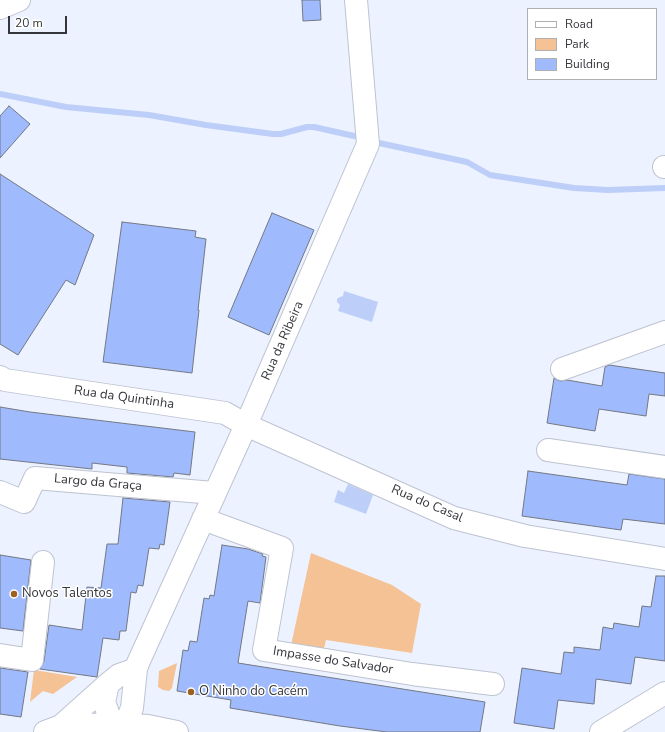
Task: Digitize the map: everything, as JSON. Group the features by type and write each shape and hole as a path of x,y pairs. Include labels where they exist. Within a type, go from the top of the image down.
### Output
{"street":[{"path":"0,8 19,0"},
{"name":"Rua da Ribeira","path":"118,725 132,708 136,669 214,493 246,425 368,144 356,0"},
{"path":"562,370 665,332"},
{"name":"Rua da Quintinha","path":"0,377 4,380 225,413 246,425"},
{"name":"Rua do Casal","path":"246,425 454,518 525,536 665,559"},
{"path":"548,450 665,467"},
{"name":"Largo da Graça","path":"0,492 24,502 35,478 214,493"},
{"name":"Impasse do Salvador","path":"203,519 282,548 264,650 412,674 493,684"},
{"path":"0,655 32,660 43,562"},
{"path":"53,729 119,675 136,669 148,726"},
{"path":"108,684 104,702 118,725"},
{"path":"601,732 665,693"},
{"path":"53,729 118,725 148,726 177,732"}],"green space":[{"path":"311,553 392,585 421,604 412,653 326,640 324,648 406,662 403,670 290,650"},
{"path":"177,663 172,688 169,691 158,687 159,671"},
{"path":"34,670 77,677 53,694 43,691 30,702"}],"water":[{"path":"344,291 378,302 372,322 338,311 340,305 337,302 337,299 343,296"},
{"path":"348,484 373,495 366,514 334,502 338,490 344,493"}],"building":[{"path":"302,0 320,0 321,20 303,21"},
{"path":"9,106 30,124 0,158 0,116"},
{"path":"0,174 94,235 75,285 66,280 18,355 0,344"},
{"path":"272,213 314,230 269,335 228,317"},
{"path":"122,222 196,231 195,237 206,239 192,373 103,362"},
{"path":"609,365 665,373 665,396 649,394 646,416 599,409 595,431 547,423 554,378 560,381 567,380 602,386 605,367"},
{"path":"0,407 195,432 190,475 174,473 173,477 127,473 127,467 92,463 92,469 0,459"},
{"path":"528,471 627,485 629,474 665,479 665,524 623,519 621,530 522,516"},
{"path":"123,498 170,502 164,545 160,544 159,549 149,548 143,586 138,585 136,593 131,592 126,631 120,631 119,640 103,638 97,677 40,669 44,661 49,625 82,630 87,587 101,588 107,544 118,544"},
{"path":"222,545 248,549 263,554 262,556 266,557 260,603 248,601 238,663 485,702 480,732 387,732 340,726 230,708 231,700 177,691 183,650 188,651 190,641 197,642 204,598 209,599 210,595 214,596"},
{"name":"Novos Talentos","path":"0,555 31,560 23,631 0,628"},
{"path":"656,576 665,576 665,661 635,657 631,684 596,679 594,704 558,700 554,729 514,723 522,668 561,674 564,652 574,653 574,647 600,650 603,627 613,629 614,623 639,627 642,606 651,607"},
{"path":"0,668 28,672 21,717 0,714"}],"waterway":[{"path":"0,94 66,107 149,115 206,125 273,134 281,134 307,127 314,127 363,138"},
{"path":"379,143 467,162 490,175 574,188 608,190 665,188"}],"place":[{"name":"Novos Talentos","path":"14,594"},
{"name":"O Ninho do Cacém","path":"191,692"}]}
